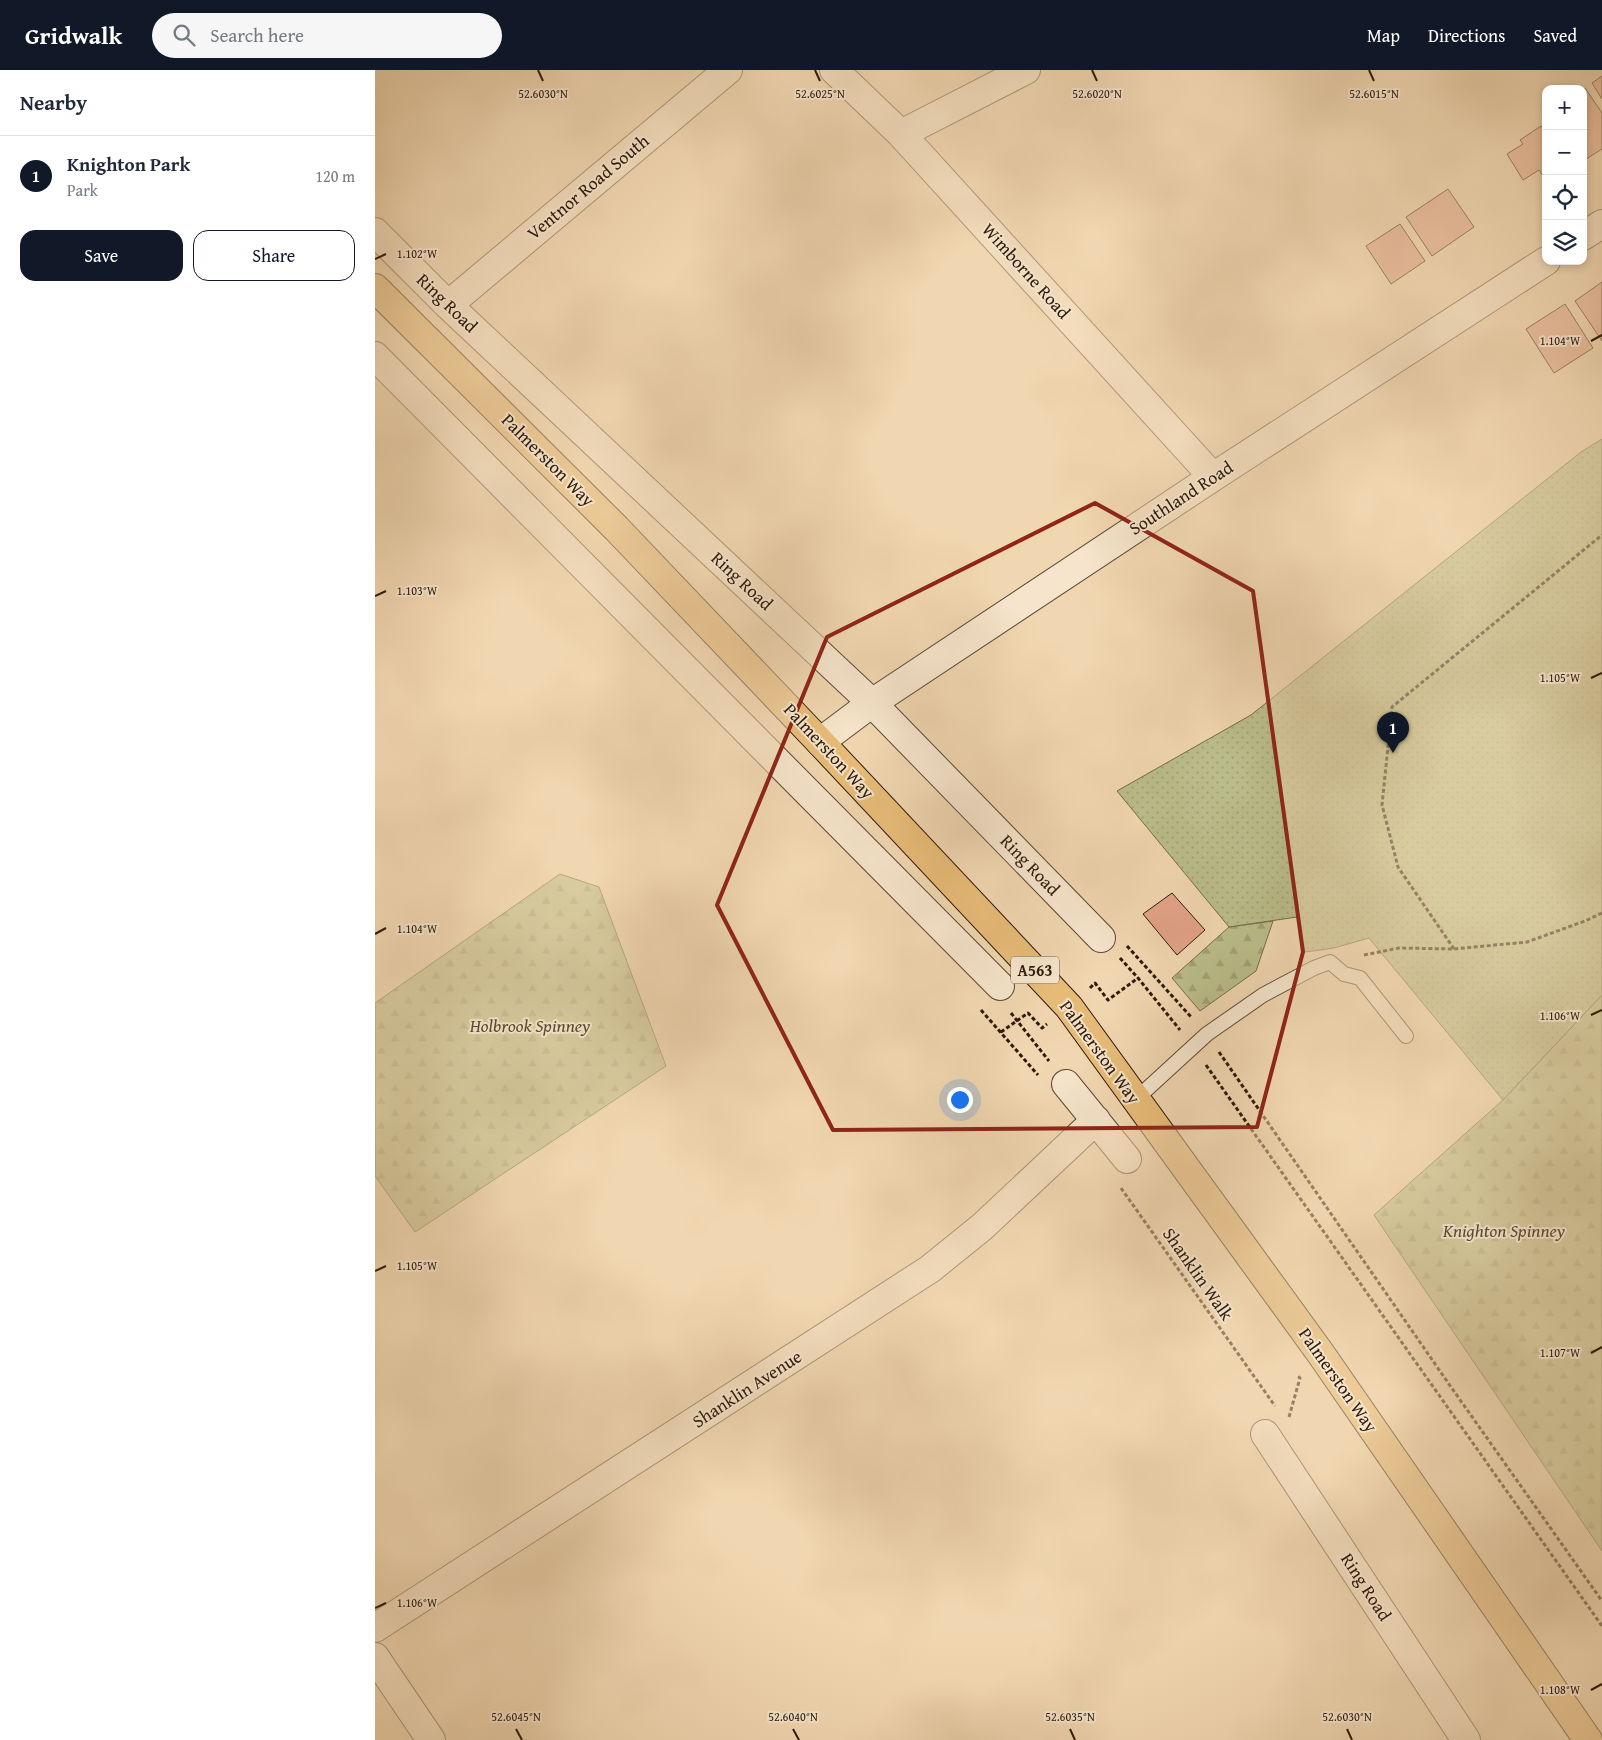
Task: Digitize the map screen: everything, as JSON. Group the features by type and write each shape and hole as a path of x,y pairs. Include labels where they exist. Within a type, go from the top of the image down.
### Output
{"highway":[{"name":"Palmerston Way","path":"375,288 616,528 1069,1007 1326,1362 1588,1740"}],"street":[{"name":"Ventnor Road South","path":"447,305 728,70"},
{"name":"Wimborne Road","path":"834,70 901,134 1213,477"},
{"path":"901,134 1027,70"},
{"path":"1587,233 1602,224"},
{"name":"Ring Road","path":"375,232 447,305 872,703 1101,938"},
{"name":"Southland Road","path":"820,742 872,703 1213,477 1542,264"},
{"path":"375,356 1000,986"},
{"path":"1066,1084 1096,1120 1122,1170"},
{"name":"Shanklin Avenue","path":"375,1628 930,1269 982,1227 1096,1120"},
{"name":"Ring Road","path":"1271,1444 1466,1740"},
{"path":"375,1658 431,1740"}],"lane":[{"path":"1135,1100 1207,1034 1263,995 1313,968 1330,962 1344,974 1360,978 1406,1036"}],"path":[{"path":"1454,949 1398,867 1384,814 1382,805 1392,707 1602,535"},
{"path":"1330,962 1399,948 1454,949 1527,942 1585,922 1602,913"},
{"path":"1101,938 1110,927 1207,1034 1451,1387 1602,1601"},
{"path":"1139,978 1193,1047 1602,1626"},
{"path":"975,1003 1053,1093 1066,1084 1017,1021 1001,1032"},
{"name":"Shanklin Walk","path":"1122,1170 1275,1407 1271,1444"},
{"path":"1271,1444 1300,1378 1294,1370"}],"highlighted area":[{"path":"1095,503 1253,591 1303,952 1257,1127 833,1130 717,905 827,637"}],"green space":[{"path":"1602,439 1602,995 1503,1100 1369,938 1334,948 1305,952 1297,917 1229,927 1117,791 1251,715 1581,452"},
{"name":"Holbrook Spinney","path":"560,874 599,887 666,1066 415,1232 375,1176 375,1003"},
{"path":"1273,921 1256,971 1200,1011 1172,978 1229,927"},
{"name":"Knighton Spinney","path":"1602,995 1602,1551 1374,1215 1503,1100"}],"building":[{"path":"1602,76 1602,99 1592,83"},
{"path":"1587,91 1602,113 1602,149 1587,158"},
{"path":"1541,126 1542,127 1542,175 1539,170 1523,180 1507,154 1523,144 1520,140"},
{"path":"1448,189 1474,227 1432,256 1406,217"},
{"path":"1400,224 1425,261 1391,284 1366,246"},
{"path":"1602,282 1602,341 1575,301"},
{"path":"1565,304 1593,348 1554,373 1526,329"},
{"path":"1172,893 1205,930 1177,955 1143,914"}],"place":[{"name":"Knighton Park","path":"1393,753"}]}
